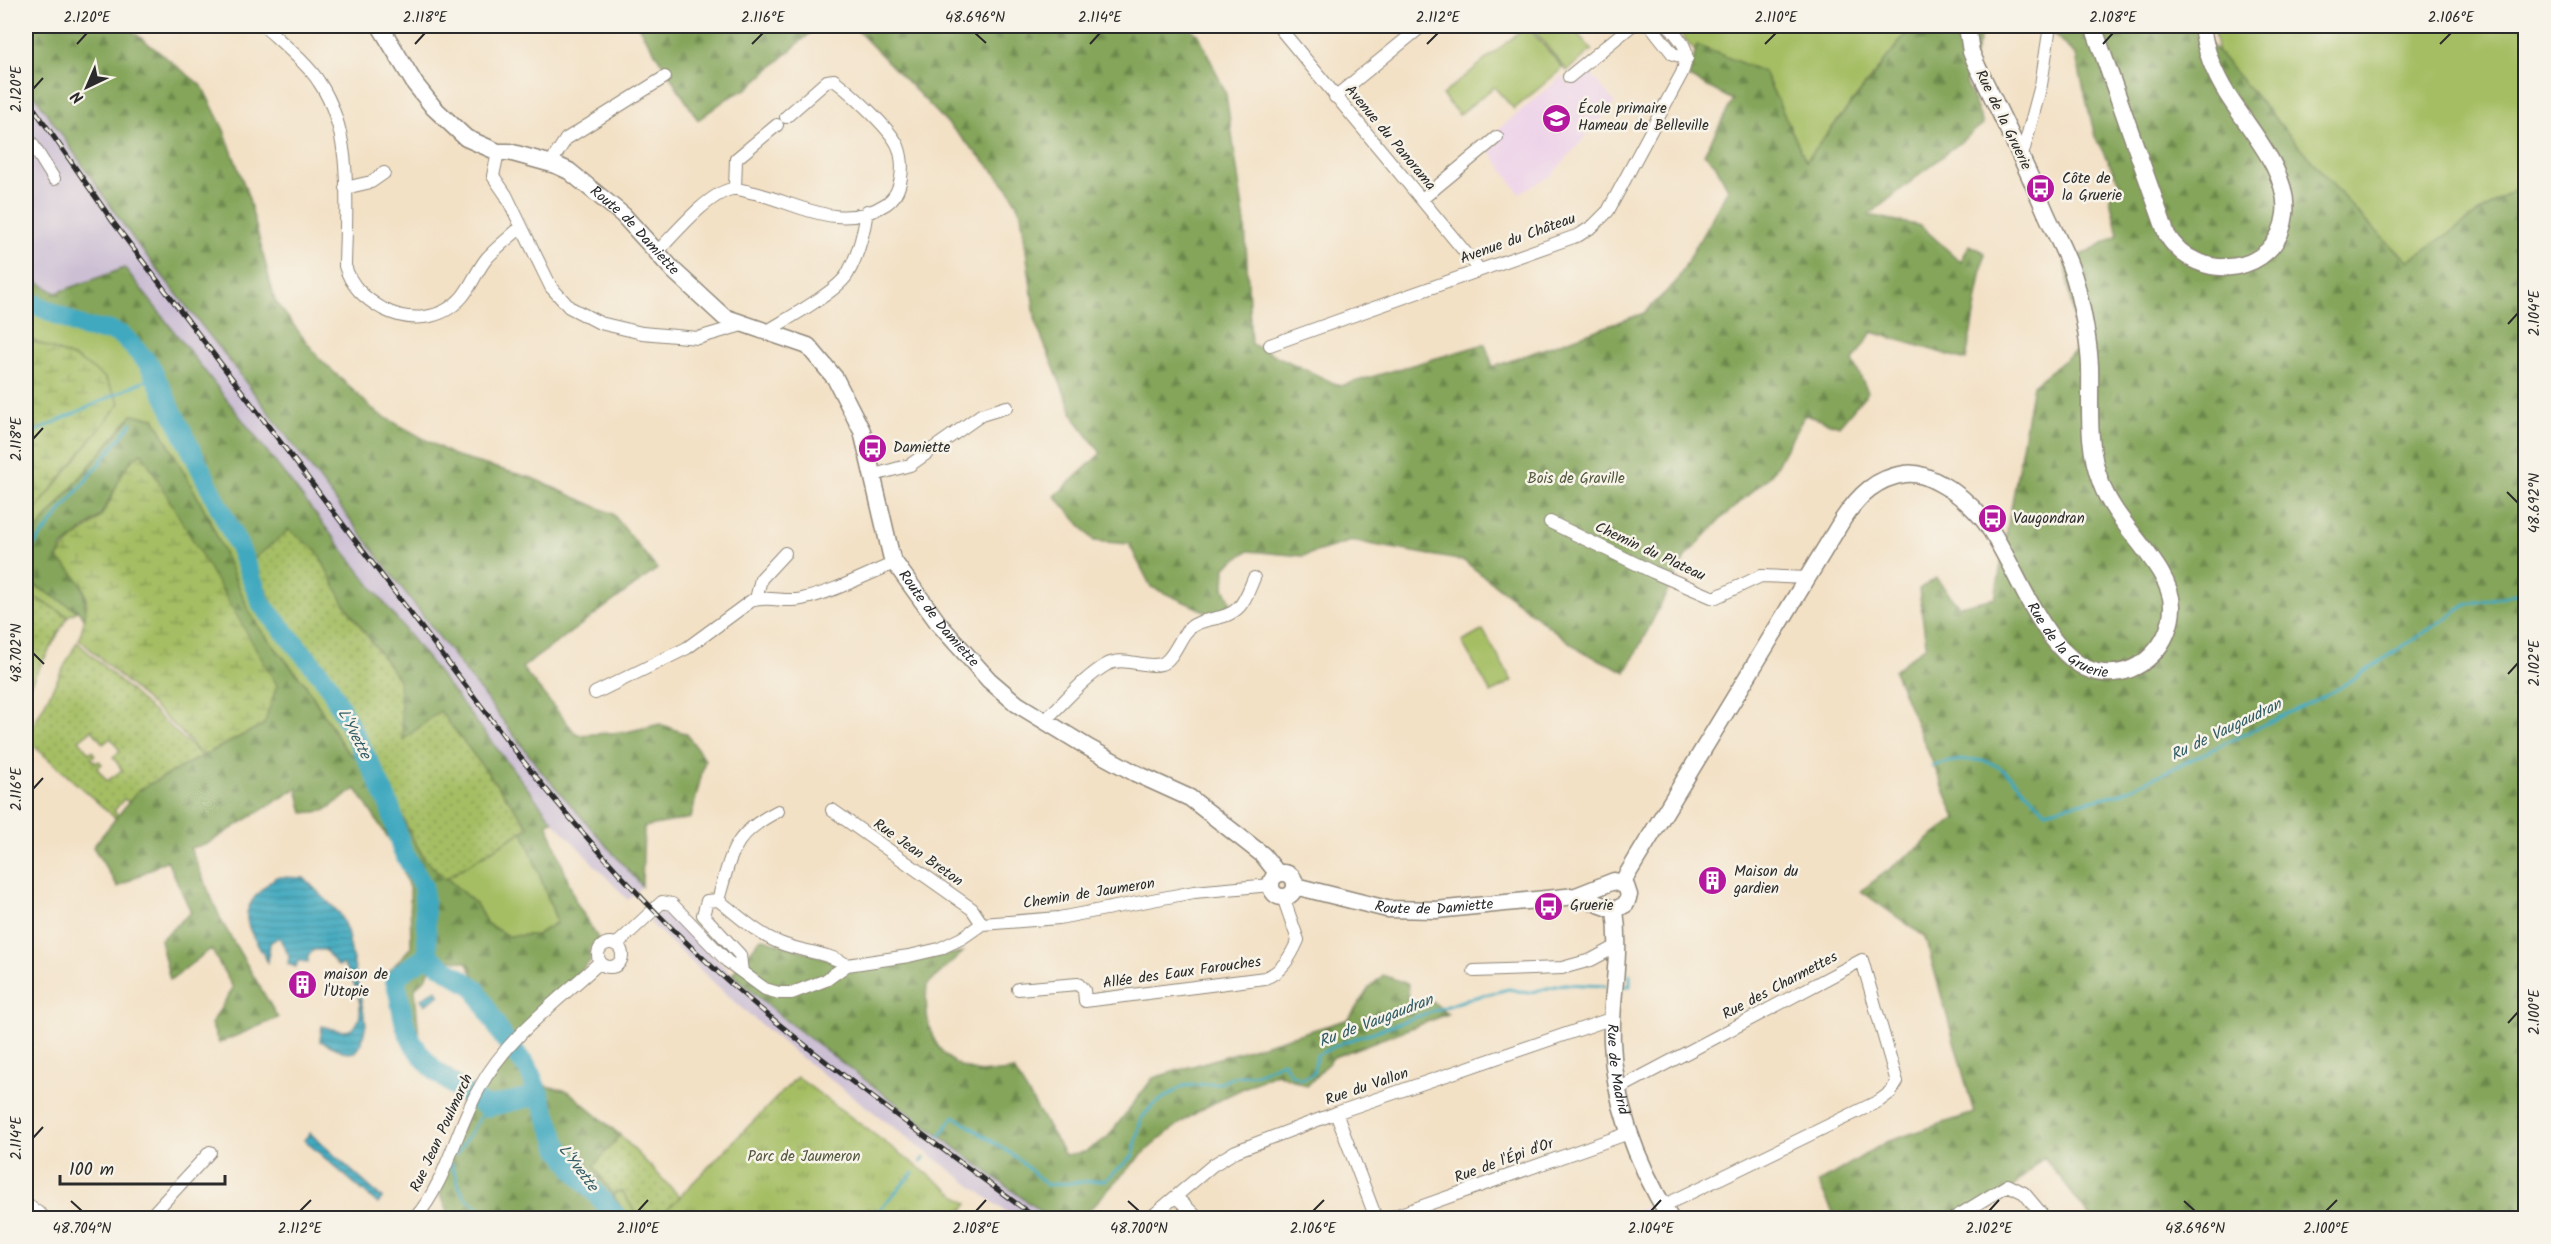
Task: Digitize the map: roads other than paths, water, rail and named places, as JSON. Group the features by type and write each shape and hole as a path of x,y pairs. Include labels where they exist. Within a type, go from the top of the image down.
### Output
{"main road":[{"path":"26,1209 39,1218"}],"street":[{"path":"264,26 318,79 333,107 345,165 345,266 349,281 368,300 403,316 430,318 446,311 463,296 488,256 521,227"},
{"name":"Route de Damiette","path":"380,26 415,84 434,108 466,138 498,152 509,152 550,164 580,179 623,215 656,254 724,317 808,346 835,378 862,431 895,563 939,624 988,680 1044,721 1135,773 1190,798 1263,855 1274,880 1290,875 1289,892 1402,910 1436,910 1576,896 1614,883"},
{"name":"Avenue du Panorama","path":"1278,26 1479,269"},
{"path":"1335,97 1422,26"},
{"path":"1569,77 1631,26"},
{"path":"1650,26 1672,54 1687,58"},
{"path":"1669,26 1682,42 1687,58"},
{"name":"Rue de la Gruerie","path":"1614,883 1854,502 1883,479 1911,473 1927,477 1953,490 1982,518 2043,624 2056,642 2081,665 2105,673 2136,667 2149,659 2166,637 2172,605 2166,578 2117,516 2100,482 2091,442 2090,365 2078,288 2070,261 1971,52 1967,26"},
{"path":"2022,156 2041,85 2050,26"},
{"path":"2093,26 2167,235 2181,252 2192,259 2222,269 2235,268 2253,263 2274,244 2282,230 2286,196 2282,181 2273,165 2218,78 2207,49 2202,26"},
{"name":"Avenue du Château","path":"1270,345 1579,235 1593,226 1608,211 1687,58"},
{"path":"550,164 566,139 665,77"},
{"path":"656,254 714,197 735,189 768,196 822,216 851,218 886,204 896,194 901,182 897,145 849,91 834,80 827,81 736,159 735,189"},
{"path":"26,134 54,179"},
{"path":"1422,200 1497,137"},
{"path":"498,152 493,176 551,287 569,308 600,323 642,333 698,338 742,325"},
{"path":"345,188 371,182 384,173"},
{"path":"766,332 826,293 848,274 865,229 867,211"},
{"path":"873,475 910,465 981,415 1007,407"},
{"name":"Chemin du Plateau","path":"1550,522 1653,572 1714,598 1761,576 1808,578"},
{"path":"756,599 761,579 785,553"},
{"path":"595,693 687,648 711,628 756,599 798,600 814,596 895,563"},
{"path":"1044,721 1082,683 1107,664 1131,662 1160,665 1166,662 1187,630 1196,623 1219,619 1239,607 1254,578"},
{"name":"Rue Jean Breton","path":"832,810 972,909 982,924"},
{"path":"718,900 736,843 754,823 778,811"},
{"name":"Chemin de Jaumeron","path":"616,945 662,902 666,901 672,904 727,961 742,972 765,988 779,993 792,993 826,980 847,965 939,949 962,938 982,924 1059,918 1194,892 1274,880"},
{"path":"1614,883 1628,890 1628,899 1623,907 1610,908 1599,894 1614,883"},
{"name":"Allée des Eaux Farouches","path":"1018,989 1078,984 1084,990 1085,1001 1265,978 1282,968 1298,940 1289,892"},
{"name":"Route de Damiette","path":"1576,896 1610,908"},
{"path":"742,972 740,955 703,915 707,901 718,900 763,934 780,943 838,959 847,965"},
{"name":"Rue de Madrid","path":"1610,908 1619,945 1612,1042 1618,1089 1629,1133 1639,1160 1667,1212"},
{"name":"Rue Jean Poulmarch","path":"415,1218 433,1189 471,1103 503,1051 514,1038 600,962 598,952 602,946 608,943 616,945"},
{"path":"1474,971 1562,968 1591,960 1619,945"},
{"name":"Rue des Charmettes","path":"1618,1089 1862,960 1897,1082 1891,1092 1879,1101 1667,1212"},
{"name":"Rue du Vallon","path":"1150,1218 1212,1165 1236,1151 1336,1113 1613,1018"},
{"path":"1336,1113 1376,1218"},
{"name":"Rue de l'Épi d'Or","path":"1389,1218 1629,1133"},
{"path":"149,1218 210,1152"},
{"path":"1954,1218 2008,1185 2024,1193 2045,1218"},
{"path":"1176,1197 1198,1218"}],"water":[{"path":"276,877 304,878 340,914 347,931 366,1024 362,1042 355,1052 347,1053 320,1041 322,1026 347,1031 356,1024 360,1016 359,997 343,964 338,966 325,950 314,950 308,955 308,962 298,961 296,967 288,964 289,956 279,937 270,943 268,962 248,925 249,907"},
{"path":"436,989 440,995 425,1005 421,999"},
{"path":"310,1133 382,1198 378,1204 304,1140"}],"waterway":[{"name":"L'Yvette","path":"26,300 85,328 112,331 123,336 149,364 239,547 262,605 327,682 375,774 390,807 402,850 423,886 428,955 475,988 503,1037 529,1070 560,1149 574,1169 618,1218"},
{"path":"26,436 155,376"},
{"path":"26,555 132,423"},
{"name":"Ru de Vaugaudran","path":"1932,766 1954,761 1985,761 2008,773 2045,811 2122,793 2336,690 2468,604 2526,592"},
{"path":"428,955 401,973 395,981 407,1031 421,1056 441,1075 487,1107 540,1095"},
{"name":"Ru de Vaugaudran","path":"1625,986 1630,986 1630,974"},
{"name":"Ru de Vaugaudran","path":"940,1136 954,1116 1016,1157 1047,1185 1106,1180 1133,1156 1141,1119 1153,1105 1183,1086 1221,1083 1233,1077 1257,1074 1283,1062 1291,1074 1302,1079 1313,1074 1317,1055 1342,1043 1468,999 1509,989 1528,993 1564,984 1605,986"},
{"path":"456,1155 487,1107"},
{"name":"Ru de Vaugaudran","path":"921,1161 924,1158"},
{"path":"453,1164 451,1167 463,1194 493,1218"},
{"path":"872,1218 913,1173"},
{"path":"593,1218 607,1204"}],"railway":[{"path":"26,97 113,222 520,757 616,870 693,949 758,1007 875,1099 1036,1218"}],"place":[{"name":"École primaire Hameau de Belleville","path":"1557,118"},
{"name":"Côte de la Gruerie","path":"2041,188"},
{"name":"Damiette","path":"872,448"},
{"name":"Vaugondran","path":"1992,519"},
{"name":"Maison du gardien","path":"1713,881"},
{"name":"Gruerie","path":"1549,906"},
{"name":"maison de l'Utopie","path":"303,984"}],"park label":[{"name":"Bois de Graville","path":"1576,479"},
{"name":"Parc de Jaumeron","path":"804,1157"}]}
